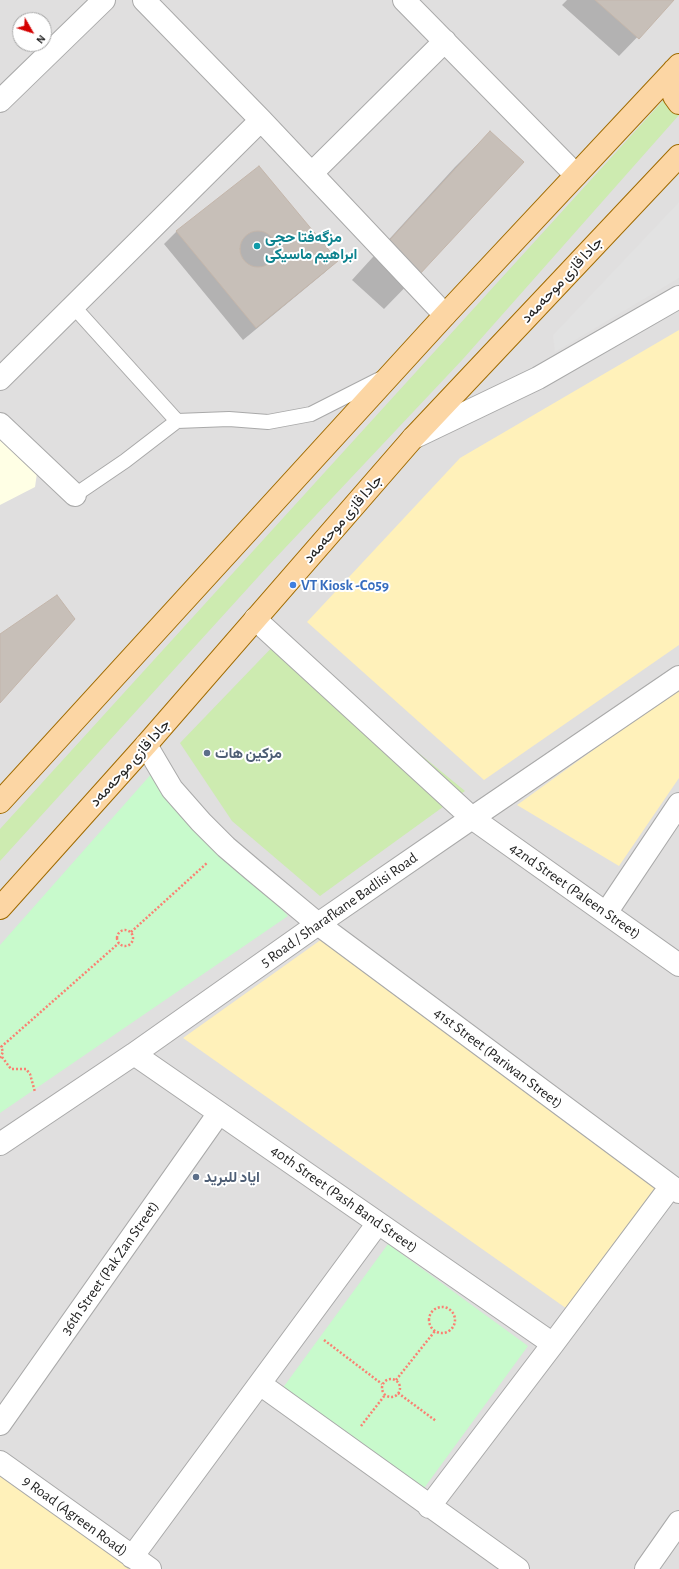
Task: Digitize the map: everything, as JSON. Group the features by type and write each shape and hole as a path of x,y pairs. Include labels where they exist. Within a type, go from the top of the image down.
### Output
{"main road":[{"path":"0,802 446,315 676,68"},
{"path":"676,68 674,96 679,103"},
{"name":"جادا قازی موحەمەد","path":"0,908 146,745 413,438 679,156"}],"street":[{"path":"0,101 104,0"},
{"path":"144,0 261,120 446,315"},
{"path":"414,3 445,41 576,175"},
{"path":"312,174 445,41"},
{"path":"0,379 261,120"},
{"path":"413,438 538,378 679,297"},
{"path":"0,424 75,495"},
{"name":"42nd Street (Paleen Street)","path":"255,619 472,818 679,964"},
{"name":"5 Road / Sharafkane Badlisi Road","path":"0,1144 134,1054 318,924 679,677"},
{"name":"41st Street (Pariwan Street)","path":"146,745 172,789 201,822 226,847 318,924 675,1189"},
{"path":"606,913 679,804"},
{"name":"40th Street (Pash Band Street)","path":"134,1054 553,1344"},
{"name":"36th Street (Pak Zan Street)","path":"0,1424 219,1113"},
{"path":"429,1507 553,1344 675,1189"},
{"path":"141,1563 260,1384 378,1223"},
{"path":"260,1384 429,1507 518,1569"},
{"name":"9 Road (Agreen Road)","path":"0,1462 141,1563"},
{"path":"646,1569 679,1522"}],"lane":[{"path":"73,306 177,421"},
{"path":"75,495 177,421 229,419 268,422 311,414 395,371"}],"path":[{"path":"131,932 226,847"},
{"path":"126,930 131,932 133,937 130,944 125,946 119,943 117,937 119,932 126,930"},
{"path":"47,1113 33,1089 30,1074 26,1069 11,1069 1,1057 3,1052 0,1046 119,943"},
{"path":"441,1306 450,1309 454,1316 454,1325 452,1328 444,1333 435,1331 430,1326 430,1313 441,1306"},
{"path":"396,1380 435,1331"},
{"path":"324,1340 382,1384"},
{"path":"390,1379 396,1380 400,1388 398,1393 390,1397 385,1395 382,1390 382,1384 390,1379"},
{"path":"398,1393 436,1421"},
{"path":"346,1446 385,1395"}],"shaded area":[{"path":"0,0 679,0 679,1569 0,1569"},
{"path":"679,202 679,278 555,352 553,335"},
{"path":"0,419 39,459 35,487 0,505"}],"green space":[{"path":"679,83 679,115 463,359 268,566 0,861 0,829"},
{"path":"280,639 465,791 320,896 232,821 180,743"},
{"path":"153,772 288,916 0,1113 0,945"},
{"path":"388,1244 528,1346 422,1491 282,1389"}],"sand":[{"path":"679,330 679,645 484,780 307,622 460,458"},
{"path":"679,688 679,778 619,866 517,805"},
{"path":"322,939 663,1178 570,1311 183,1038"},
{"path":"0,1465 150,1569 0,1569"}],"building":[{"path":"595,0 674,0 639,39"},
{"path":"490,131 524,162 419,275 386,244"},
{"name":"مزگه‌فتا حجی ابراهیم ماسیکی","path":"259,166 338,261 256,328 176,231"},
{"path":"262,231 271,236 275,242 275,256 271,262 262,267 254,267 245,262 241,256 240,245 245,236 251,232"},
{"path":"57,595 75,619 0,703 0,634"}],"place":[{"name":"مزگه‌فتا حجی ابراهیم ماسیکی","path":"257,246"},
{"name":"VT Kiosk -C059","path":"293,585"},
{"name":"مزكين هات","path":"207,753"},
{"name":"اياد للبريد","path":"196,1177"}]}
